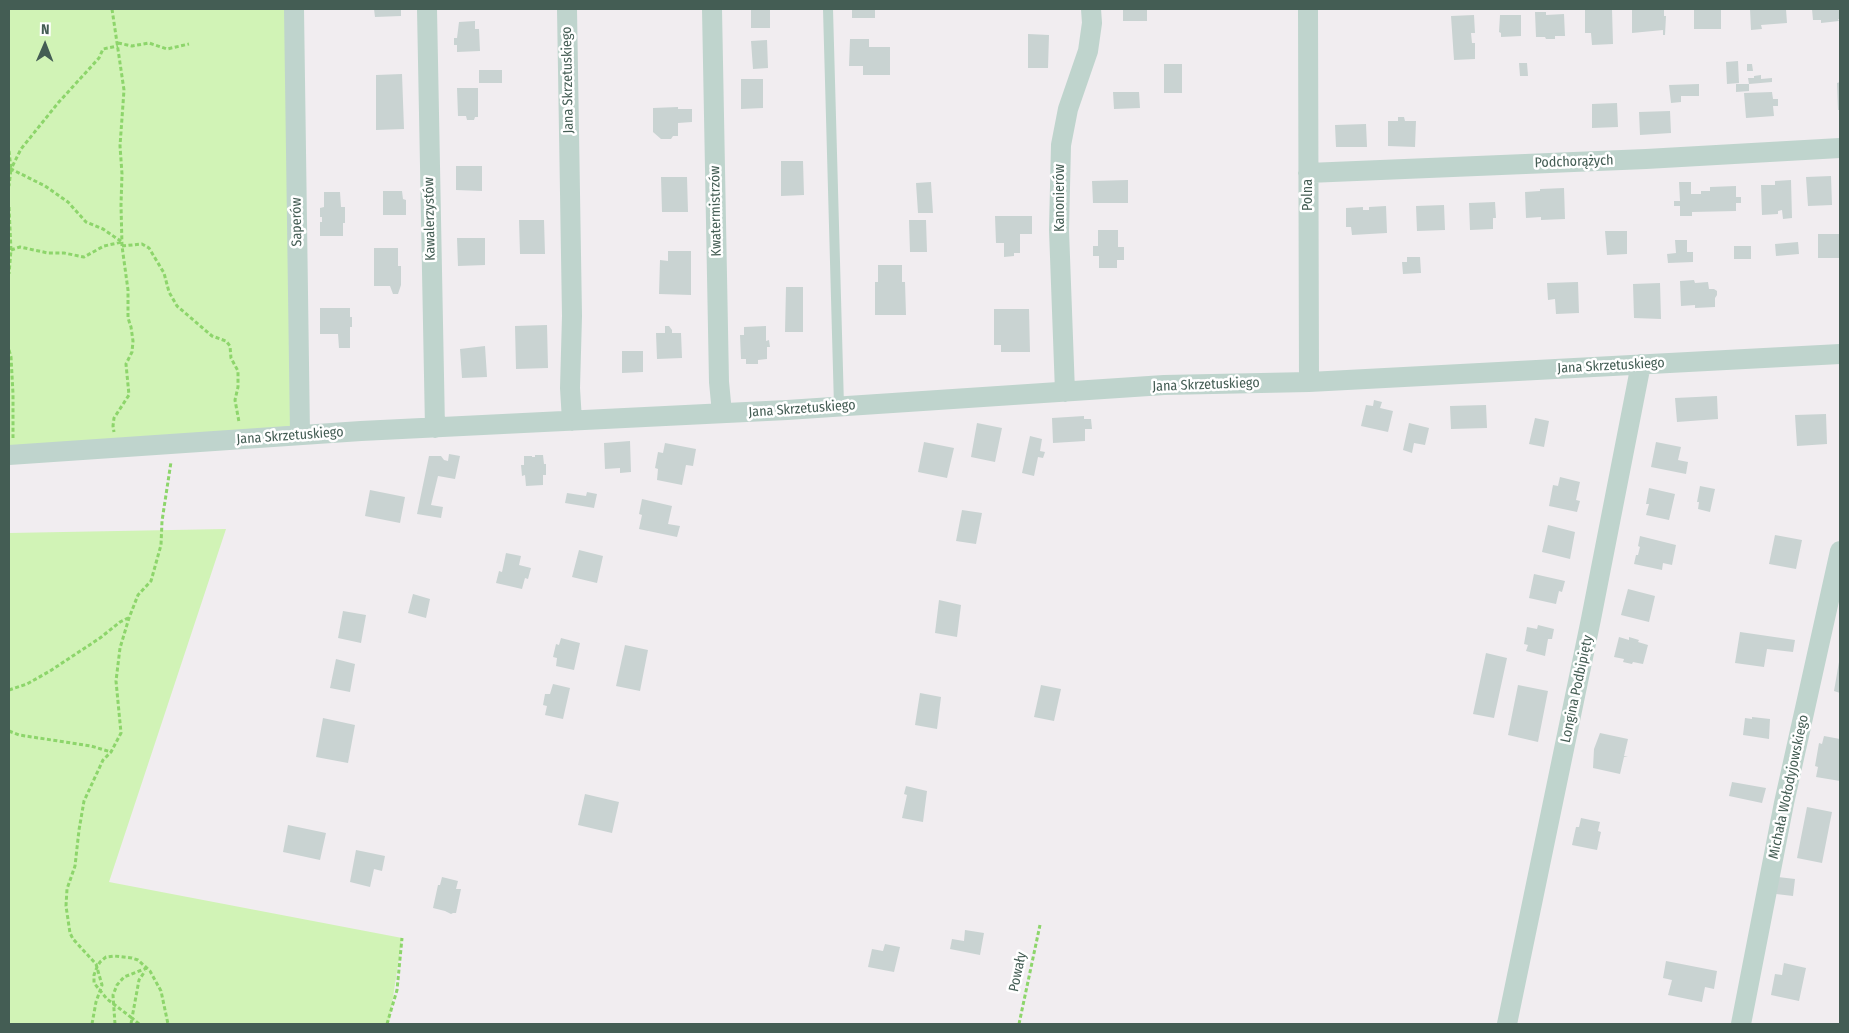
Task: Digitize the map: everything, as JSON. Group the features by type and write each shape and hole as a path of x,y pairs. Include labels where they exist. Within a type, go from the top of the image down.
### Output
{"street":[{"name":"Saperów","path":"294,9 300,435"},
{"name":"Kawalerzystów","path":"427,9 435,428"},
{"name":"Jana Skrzetuskiego","path":"567,9 572,316 570,388 572,420"},
{"name":"Kwatermistrzów","path":"712,9 718,372 722,414"},
{"name":"Kanonierów","path":"1064,392 1060,230 1061,145 1068,108 1088,51 1092,23 1091,9"},
{"name":"Polna","path":"1308,9 1309,382"},
{"name":"Podchorążych","path":"1308,172 1646,159 1840,148"},
{"name":"Jana Skrzetuskiego","path":"12,454 300,435 722,414 1164,385 1309,382 1840,354"},
{"name":"Longina Podbipięty","path":"1508,1019 1592,619 1641,364"},
{"name":"Michała Wołodyjowskiego","path":"1741,1024 1784,803 1840,552"}],"lane":[{"path":"828,9 838,406"}],"path":[{"path":"112,9 124,90 120,146 122,244 128,290 128,318 133,341 132,352 126,364 129,395 118,411 113,426 118,447"},
{"path":"11,169 21,149 103,50 118,45 132,46 149,43 167,49 189,44"},
{"path":"9,151 11,169 9,186"},
{"path":"11,169 46,186 68,202 86,222 103,229 122,244"},
{"path":"9,207 11,250 9,274"},
{"path":"11,250 20,246 48,253 64,253 84,257 104,246 142,244 149,248 164,273 169,292 177,306 212,336 226,341 230,346 231,358 238,371 238,387 235,400 239,420 239,439"},
{"path":"9,350 13,394 12,454"},
{"path":"92,1024 96,1002 102,985 97,967 70,933 66,906 68,884 76,859 84,801 103,760 111,752 121,733 116,681 120,648 138,595 152,581 161,545 162,521 169,470 173,453 179,443"},
{"path":"9,690 27,684 50,671 100,638 120,622 129,618"},
{"path":"9,731 19,735 91,746 111,752"},
{"name":"Powały","path":"1019,1024 1040,925"},
{"path":"387,1024 397,990 402,938"},
{"path":"139,1024 113,1004 94,983 97,967 106,958 121,956 138,960 147,968 161,991 168,1024"},
{"path":"115,1024 114,990 124,977 147,968"},
{"path":"131,1024 139,980 147,968"}],"green space":[{"path":"9,9 294,9 300,435 9,455"},
{"path":"226,529 109,882 402,938 389,1024 9,1024 9,533"}],"building":[{"path":"374,9 401,9 401,16 375,17"},
{"path":"751,9 770,9 770,28 751,28"},
{"path":"852,9 875,9 875,18 852,18"},
{"path":"1123,9 1147,9 1147,21 1123,21"},
{"path":"1612,9 1613,44 1592,45 1591,33 1585,33 1585,10"},
{"path":"1632,9 1664,9 1664,16 1666,16 1665,35 1663,35 1663,30 1632,33"},
{"path":"1694,9 1721,9 1721,29 1694,29"},
{"path":"1750,9 1786,9 1787,23 1761,25 1762,29 1751,30"},
{"path":"1812,9 1840,9 1840,19 1838,19 1839,21 1821,23 1821,20 1813,20"},
{"path":"1535,12 1546,12 1546,15 1564,14 1565,36 1555,36 1555,39 1536,37"},
{"path":"1474,15 1475,33 1471,33 1472,43 1475,43 1475,59 1454,60 1451,16"},
{"path":"1500,15 1521,15 1521,36 1501,37 1499,32"},
{"path":"475,21 475,29 479,29 480,51 457,52 454,38 457,38 459,22"},
{"path":"1028,34 1049,35 1048,68 1028,68"},
{"path":"850,39 869,39 869,47 890,47 890,75 863,75 863,66 849,66"},
{"path":"767,40 768,68 753,69 751,41"},
{"path":"1738,61 1739,83 1727,84 1726,62"},
{"path":"1519,63 1527,63 1528,76 1520,76"},
{"path":"1164,64 1182,64 1182,93 1164,93"},
{"path":"1747,64 1752,64 1753,71 1747,71"},
{"path":"479,70 502,70 502,83 479,83"},
{"path":"402,74 404,129 376,130 376,75"},
{"path":"1761,75 1761,79 1772,78 1772,82 1749,84 1748,78 1754,78 1754,76"},
{"path":"741,79 763,79 763,108 741,109"},
{"path":"1840,82 1840,110 1838,110 1837,83"},
{"path":"1699,84 1699,96 1681,96 1681,102 1671,103 1669,85"},
{"path":"1736,84 1749,84 1749,91 1736,92"},
{"path":"457,88 478,88 478,117 475,117 474,120 467,120 466,116 458,116"},
{"path":"1113,92 1139,92 1140,108 1114,109"},
{"path":"1772,92 1773,99 1778,99 1778,106 1773,106 1774,116 1746,118 1744,93"},
{"path":"1617,103 1618,127 1592,128 1592,104"},
{"path":"678,107 678,109 692,109 692,122 678,123 678,136 673,136 671,139 661,139 653,132 653,108"},
{"path":"1670,111 1671,133 1640,135 1639,112"},
{"path":"1398,117 1404,117 1405,121 1416,121 1415,147 1388,146 1388,121 1398,121"},
{"path":"1366,124 1367,147 1336,147 1335,125"},
{"path":"781,161 803,161 804,195 781,196"},
{"path":"456,166 482,166 482,191 456,190"},
{"path":"1831,176 1832,205 1808,206 1806,177"},
{"path":"661,177 687,177 688,212 662,212"},
{"path":"1128,180 1128,203 1093,203 1092,181"},
{"path":"1791,180 1792,218 1783,219 1782,210 1778,211 1778,214 1762,215 1761,185 1775,185 1775,181"},
{"path":"931,182 933,213 918,213 916,183"},
{"path":"1679,182 1691,182 1691,194 1701,194 1701,191 1710,191 1710,187 1736,186 1736,197 1741,197 1741,203 1736,203 1736,211 1692,212 1692,216 1680,216 1680,206 1674,206 1674,201 1680,201"},
{"path":"1564,188 1565,219 1541,220 1541,217 1526,218 1525,192"},
{"path":"383,191 402,191 403,199 406,200 406,215 383,215"},
{"path":"324,192 340,192 341,207 345,207 343,236 320,236 322,217 320,217 320,208 324,207"},
{"path":"1495,202 1496,218 1493,218 1493,229 1470,230 1469,203"},
{"path":"1444,205 1445,230 1417,231 1416,206"},
{"path":"1386,206 1387,233 1352,235 1351,227 1346,227 1346,208 1363,207 1363,210 1369,210 1369,207"},
{"path":"995,216 1032,216 1032,234 1020,234 1020,253 1004,257 1004,243 996,243"},
{"path":"519,220 544,220 545,254 520,254"},
{"path":"909,220 926,220 927,252 910,252"},
{"path":"1098,230 1118,230 1118,247 1124,247 1124,260 1117,260 1117,268 1099,268 1099,256 1093,256 1093,246 1098,246"},
{"path":"1605,231 1627,231 1627,254 1607,255"},
{"path":"1818,234 1840,234 1840,258 1818,258"},
{"path":"457,238 485,238 485,265 458,266"},
{"path":"1675,240 1687,240 1687,252 1693,252 1693,262 1668,263 1667,254 1676,253"},
{"path":"1798,242 1799,254 1776,256 1775,244"},
{"path":"1734,246 1751,246 1751,259 1734,259"},
{"path":"374,248 398,248 398,266 401,266 401,285 398,294 393,294 390,286 374,286"},
{"path":"668,251 691,251 691,295 659,294 660,260 668,261"},
{"path":"1407,257 1420,257 1421,273 1403,274 1402,262 1407,262"},
{"path":"878,265 902,265 902,282 905,282 906,315 875,315 875,282 878,282"},
{"path":"1694,280 1695,283 1708,282 1709,289 1717,291 1715,307 1695,308 1695,305 1681,306 1680,281"},
{"path":"1578,282 1579,313 1556,314 1555,299 1548,300 1547,283"},
{"path":"1660,283 1661,319 1634,318 1633,284"},
{"path":"786,287 803,287 803,332 785,332"},
{"path":"320,308 350,308 352,327 350,327 350,348 339,348 338,334 320,334"},
{"path":"994,309 1029,309 1030,352 1001,352 1001,345 994,345"},
{"path":"547,325 548,368 516,369 515,326"},
{"path":"665,326 669,326 672,333 681,333 682,358 657,359 656,333 665,333"},
{"path":"766,326 766,341 769,340 770,347 767,347 767,359 758,360 758,364 746,364 746,359 741,359 740,335 744,335 744,327"},
{"path":"485,346 487,377 462,378 460,349"},
{"path":"622,351 643,351 643,372 622,373"},
{"path":"1717,396 1718,419 1677,422 1675,398"},
{"path":"1374,400 1382,402 1380,408 1393,411 1388,432 1361,426 1366,405 1373,406"},
{"path":"1486,405 1487,428 1451,429 1450,406"},
{"path":"1826,414 1827,444 1797,446 1795,415"},
{"path":"1084,416 1084,419 1091,419 1092,429 1085,429 1085,441 1053,443 1052,418"},
{"path":"1535,418 1549,421 1544,447 1529,444"},
{"path":"977,423 1002,428 995,462 971,457"},
{"path":"1409,423 1429,428 1425,445 1414,443 1412,453 1403,450"},
{"path":"1030,436 1042,439 1040,451 1045,452 1043,458 1038,457 1034,476 1022,473"},
{"path":"630,441 631,472 620,473 620,468 605,469 604,443"},
{"path":"924,442 954,448 947,478 918,472"},
{"path":"1656,442 1681,447 1678,460 1688,462 1686,474 1651,467"},
{"path":"665,443 696,449 693,466 686,465 682,485 657,480 658,469 655,468 658,452 663,453"},
{"path":"449,454 460,456 455,479 438,476 431,505 443,507 441,518 417,514 429,456 441,456 444,460 448,461"},
{"path":"535,455 543,455 544,464 546,464 546,475 543,475 543,485 526,486 525,475 522,476 521,465 524,465 524,456 535,457"},
{"path":"1560,477 1580,482 1576,500 1580,501 1577,512 1549,506 1553,485 1558,486"},
{"path":"1700,486 1715,489 1710,512 1698,509 1699,502 1697,502"},
{"path":"1649,488 1675,494 1669,520 1646,515 1649,504 1646,504"},
{"path":"370,490 405,497 400,523 365,516"},
{"path":"587,492 597,494 594,508 565,503 567,493 586,496"},
{"path":"642,499 672,506 668,524 680,526 677,537 639,529 642,515 639,514"},
{"path":"962,510 982,513 976,544 956,541"},
{"path":"1548,525 1575,532 1570,559 1542,552"},
{"path":"1775,535 1802,540 1796,569 1769,564"},
{"path":"1640,536 1676,545 1672,565 1663,563 1662,570 1634,564 1640,547 1638,546"},
{"path":"579,550 603,556 597,583 572,577"},
{"path":"506,553 521,556 519,565 531,568 528,579 525,578 522,589 496,583 499,571 502,572"},
{"path":"1534,574 1565,581 1562,592 1559,591 1556,604 1529,598"},
{"path":"1628,589 1655,596 1649,622 1621,615"},
{"path":"413,594 430,599 426,618 408,613"},
{"path":"939,600 961,605 957,637 935,633"},
{"path":"343,611 366,615 361,643 338,638"},
{"path":"1538,625 1554,629 1552,639 1548,639 1545,656 1526,651 1528,645 1524,644 1527,627 1537,629"},
{"path":"1740,632 1795,640 1793,652 1767,649 1764,667 1735,663"},
{"path":"1619,637 1629,640 1629,637 1648,645 1643,664 1623,662 1624,659 1614,657"},
{"path":"561,638 580,643 574,670 556,666 557,658 553,657 556,644 559,645"},
{"path":"625,645 648,650 640,691 616,686"},
{"path":"1486,653 1507,658 1494,718 1473,714"},
{"path":"336,659 355,664 350,692 330,688"},
{"path":"1840,662 1840,693 1834,691"},
{"path":"553,684 570,688 563,719 545,715 547,706 543,705 545,694 550,694"},
{"path":"1041,685 1061,689 1054,721 1034,717"},
{"path":"1518,685 1548,691 1538,742 1508,735"},
{"path":"920,693 941,697 937,729 915,725"},
{"path":"1752,717 1770,719 1769,739 1743,735 1745,718 1752,719"},
{"path":"323,718 355,725 348,763 316,757"},
{"path":"1600,733 1628,739 1624,756 1628,757 1624,757 1620,774 1593,768 1594,749"},
{"path":"1824,736 1840,739 1840,781 1816,777 1818,767 1815,766 1819,743 1822,744"},
{"path":"1732,782 1766,788 1762,803 1729,796"},
{"path":"906,786 927,791 923,822 902,818 907,795 904,794"},
{"path":"585,794 619,802 612,833 578,825"},
{"path":"1807,807 1832,812 1822,863 1797,858"},
{"path":"1581,818 1600,822 1598,831 1601,832 1597,850 1572,845 1576,827 1579,827"},
{"path":"288,825 326,833 320,860 283,852"},
{"path":"356,850 385,856 382,871 374,869 370,887 350,882"},
{"path":"442,877 458,881 456,889 461,889 456,913 451,914 433,908 438,885 440,885"},
{"path":"1778,877 1795,879 1793,896 1776,894"},
{"path":"965,930 984,933 980,955 950,949 952,939 964,941"},
{"path":"885,944 900,947 894,972 868,967 872,949 883,951"},
{"path":"1666,961 1717,971 1714,989 1705,987 1702,1002 1668,995 1672,980 1663,978"},
{"path":"1784,963 1806,968 1799,1001 1771,995 1775,974 1782,975"}]}
